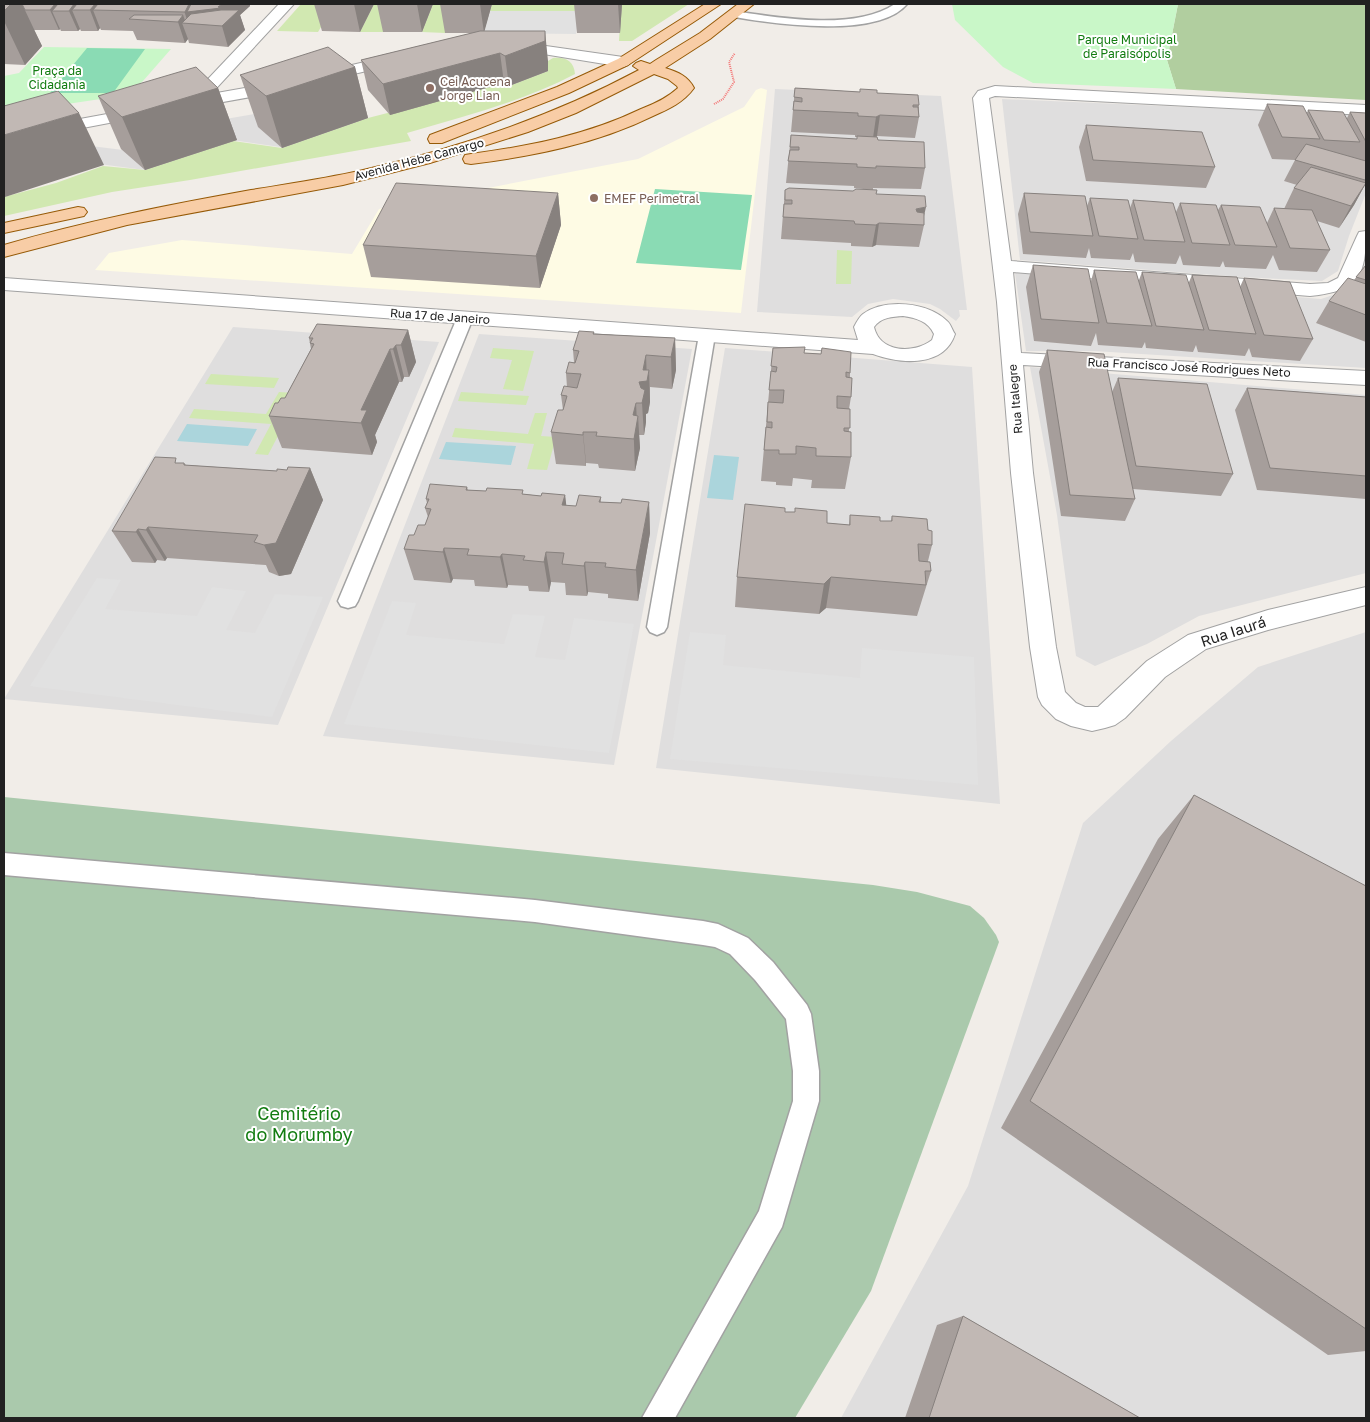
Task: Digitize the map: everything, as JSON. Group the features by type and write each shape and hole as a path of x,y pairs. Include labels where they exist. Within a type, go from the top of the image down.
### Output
{"main road":[{"name":"Avenida Hebe Camargo","path":"121,204 256,182 344,164 428,142 563,90 623,62 714,4"},
{"name":"Avenida Hebe Camargo","path":"4,251 46,238 174,209 372,173 498,138 600,98 653,69 718,27 747,4"},
{"path":"372,173 536,150 581,139 637,118 683,93 686,88 682,81 669,74 623,62"},
{"path":"4,228 93,209"}],"street":[{"path":"196,101 287,4"},
{"path":"492,45 510,45 623,62"},
{"path":"4,138 196,101 279,88 413,56"},
{"name":"Rua Italegre","path":"1066,711 1052,697 1048,676 1022,473 1003,266 981,98 984,94 995,91 1366,110"},
{"path":"1003,266 1310,290 1332,288 1346,281 1366,236"},
{"name":"Rua 17 de Janeiro","path":"4,284 876,348"},
{"name":"Rua Francisco José Rodrigues Neto","path":"1011,359 1041,359 1366,378"},
{"name":"Rua Iaurá","path":"1066,711 1081,718 1092,720 1105,717 1116,710 1156,669 1198,642 1268,620 1366,596"}],"lane":[{"path":"734,14 796,23 831,23 884,15 902,4"},
{"path":"348,601 465,318"},
{"path":"657,627 707,335"},
{"path":"4,864 535,911 710,934 739,946 764,971 798,1014 806,1071 806,1101 772,1217 658,1418"}],"shaded area":[{"path":"490,11 580,11 576,34 484,33"},
{"name":"EMEF Perimetral","path":"761,88 767,90 741,313 95,270 109,253 182,240 352,254 379,209 638,159 744,107 756,90"},
{"path":"775,89 941,96 967,310 959,310 960,316 956,321 930,304 893,299 868,304 852,317 757,312"},
{"path":"340,99 366,118 280,147 232,140 145,170 99,164 4,196 4,168 83,145 123,150 214,121"},
{"path":"1002,99 1366,115 1366,193 1338,271 1322,281 1241,277 1020,260"},
{"path":"1366,253 1366,368 1094,351 1026,351 1015,273 1321,299 1339,293 1354,275"},
{"path":"233,327 439,342 278,725 4,699"},
{"path":"479,334 692,349 614,765 323,736"},
{"path":"725,348 972,367 1000,804 656,768"},
{"path":"1030,367 1366,395 1366,573 1199,616 1147,644 1095,666 1076,656 1057,515"},
{"path":"97,578 121,580 105,609 197,616 212,587 246,591 226,630 255,633 275,594 323,597 272,717 30,686"},
{"path":"392,601 416,603 406,635 504,644 513,614 545,616 535,657 565,660 574,618 634,624 609,753 344,724"},
{"path":"690,632 726,635 723,665 860,678 862,648 974,657 978,785 670,759"},
{"path":"1366,632 1366,1418 841,1418 968,1186 1083,823 1171,741 1258,667"}],"green space":[{"path":"301,4 335,4 318,32 277,31"},
{"path":"374,4 395,4 383,32 360,32"},
{"path":"433,4 456,4 445,33 422,32"},
{"path":"492,4 581,4 580,11 490,11"},
{"path":"621,4 689,4 632,41 619,41"},
{"name":"Parque Municipal de Paraisópolis","path":"952,4 1178,4 1167,60 1176,89 1033,83 1003,67 955,20"},
{"path":"1178,4 1366,4 1366,100 1176,89 1167,60"},
{"name":"Praça da Cidadania","path":"44,47 171,49 143,81 131,91 121,96 67,104 4,118 4,76 19,73"},
{"path":"87,48 145,49 113,93 50,93"},
{"path":"553,58 562,58 571,63 575,74 534,93 407,133 411,141 112,192 4,216 4,197 56,183 103,166 145,170 233,141 282,148 368,118 504,83 509,86 548,71 548,61"},
{"path":"655,189 752,195 741,270 636,263"},
{"path":"837,250 852,251 851,284 836,284"},
{"path":"493,348 534,351 523,391 503,389 512,360 490,358"},
{"path":"211,374 279,378 274,388 205,384"},
{"path":"279,392 294,393 289,415 268,455 255,454 271,424 189,418 194,409 266,414"},
{"path":"461,392 529,396 526,405 458,401"},
{"path":"535,413 547,413 541,436 556,437 547,470 527,469 534,444 452,437 455,428 528,434"},
{"name":"Cemitério do Morumby","path":"4,797 873,885 917,892 970,906 984,918 999,942 871,1291 795,1418 4,1418"}],"water":[{"path":"187,424 257,429 248,446 177,441"},
{"path":"446,442 516,446 511,465 439,459"},
{"path":"714,455 739,457 733,500 707,498"}],"building":[{"path":"4,4 11,4 4,11"},
{"path":"22,4 55,4 50,10 25,10"},
{"path":"58,4 74,4 69,11 52,11"},
{"path":"77,4 95,4 90,10 72,10"},
{"path":"98,4 189,4 185,12 93,10"},
{"path":"191,4 222,4 218,7 221,8 187,12"},
{"path":"239,10 222,26 182,23 191,14"},
{"path":"134,15 183,15 178,22 129,19"},
{"path":"480,31 545,31 545,41 505,56 500,53 383,84 361,60"},
{"path":"328,47 355,67 266,96 240,75"},
{"path":"196,67 218,88 122,117 98,96"},
{"path":"795,88 860,92 860,89 877,90 877,93 918,95 919,105 913,105 913,107 918,107 919,117 858,116 858,113 793,110 794,101 802,102 802,98 794,97"},
{"path":"58,91 79,113 4,135 4,106"},
{"path":"1267,104 1303,106 1320,139 1282,137"},
{"path":"1308,110 1343,112 1360,142 1324,140"},
{"path":"1350,112 1366,113 1366,142"},
{"path":"1086,125 1202,132 1215,167 1093,160"},
{"path":"791,135 857,139 857,136 877,137 878,140 924,142 925,168 876,166 876,168 857,167 857,164 788,161 790,150 799,150 799,147 790,147"},
{"path":"1306,144 1366,161 1365,180 1295,160"},
{"path":"1311,167 1366,183 1351,206 1294,188"},
{"path":"396,183 558,193 536,256 363,245"},
{"path":"789,188 853,191 856,189 877,190 876,194 925,196 926,207 916,209 917,212 924,213 924,225 855,224 854,221 783,217 784,204 792,204 792,200 785,200 785,190"},
{"path":"1024,193 1085,196 1093,236 1030,232"},
{"path":"1090,198 1128,200 1138,239 1099,236"},
{"path":"1133,200 1173,203 1185,242 1144,240"},
{"path":"1180,203 1216,205 1230,245 1192,243"},
{"path":"1221,205 1260,207 1277,247 1235,245"},
{"path":"1274,208 1312,210 1330,250 1290,248"},
{"path":"1033,265 1088,269 1099,323 1041,319"},
{"path":"1366,265 1366,280 1356,277"},
{"path":"1094,270 1136,272 1152,326 1107,323"},
{"path":"1142,272 1186,275 1204,330 1156,326"},
{"path":"1192,275 1237,277 1256,334 1209,330"},
{"path":"1244,278 1290,282 1313,339 1264,335"},
{"path":"1348,278 1366,284 1366,315 1329,301"},
{"path":"317,324 408,330 401,345 396,345 393,349 390,349 361,410 367,410 361,423 269,416 275,403 278,403 281,398 285,398 314,344 310,343 313,338 309,338"},
{"path":"579,331 594,332 593,334 675,338 671,357 646,355 643,370 649,370 647,381 639,382 641,388 645,390 642,403 636,403 633,415 638,416 634,439 596,436 597,432 583,432 583,435 551,432 558,410 563,410 567,396 561,395 564,386 577,388 581,374 566,373 569,362 575,363 579,351 573,350"},
{"path":"805,347 804,353 821,354 822,348 851,352 850,373 846,372 846,377 852,378 851,397 837,396 837,408 850,409 850,428 844,428 844,431 851,432 851,457 816,456 816,448 796,446 796,454 779,454 779,450 764,450 766,427 772,428 772,422 767,422 768,402 783,403 784,390 769,390 771,371 776,372 777,367 771,366 773,348"},
{"path":"1047,350 1104,354 1135,499 1070,495"},
{"path":"1118,378 1207,384 1233,474 1136,466"},
{"path":"1247,388 1366,397 1366,476 1270,468"},
{"path":"155,457 176,458 175,463 184,463 184,465 277,471 277,469 287,470 288,467 310,468 276,543 264,545 254,542 258,535 148,527 146,530 138,529 136,532 112,531"},
{"path":"430,484 467,487 466,490 486,491 487,488 523,490 522,494 541,496 542,493 565,495 562,505 576,506 579,495 601,497 599,502 621,503 622,499 649,502 636,570 605,567 606,563 585,562 584,566 562,564 564,553 546,552 544,562 523,560 525,556 502,554 500,557 467,555 469,549 444,548 443,552 404,549 409,535 414,535 418,525 425,525 431,509 425,508 429,499 426,499"},
{"path":"745,504 785,508 785,512 795,512 795,508 827,511 827,523 850,525 850,515 880,517 880,521 892,521 892,516 927,519 928,530 932,531 932,545 918,544 919,561 930,562 931,571 925,571 926,585 831,577 824,584 737,577"},
{"path":"1194,795 1366,886 1366,1329 1030,1101"},
{"path":"963,1316 1140,1418 929,1418"}],"place":[{"name":"Cei Acucena Jorge Lian","path":"430,88"},
{"name":"EMEF Perimetral","path":"594,198"}]}
